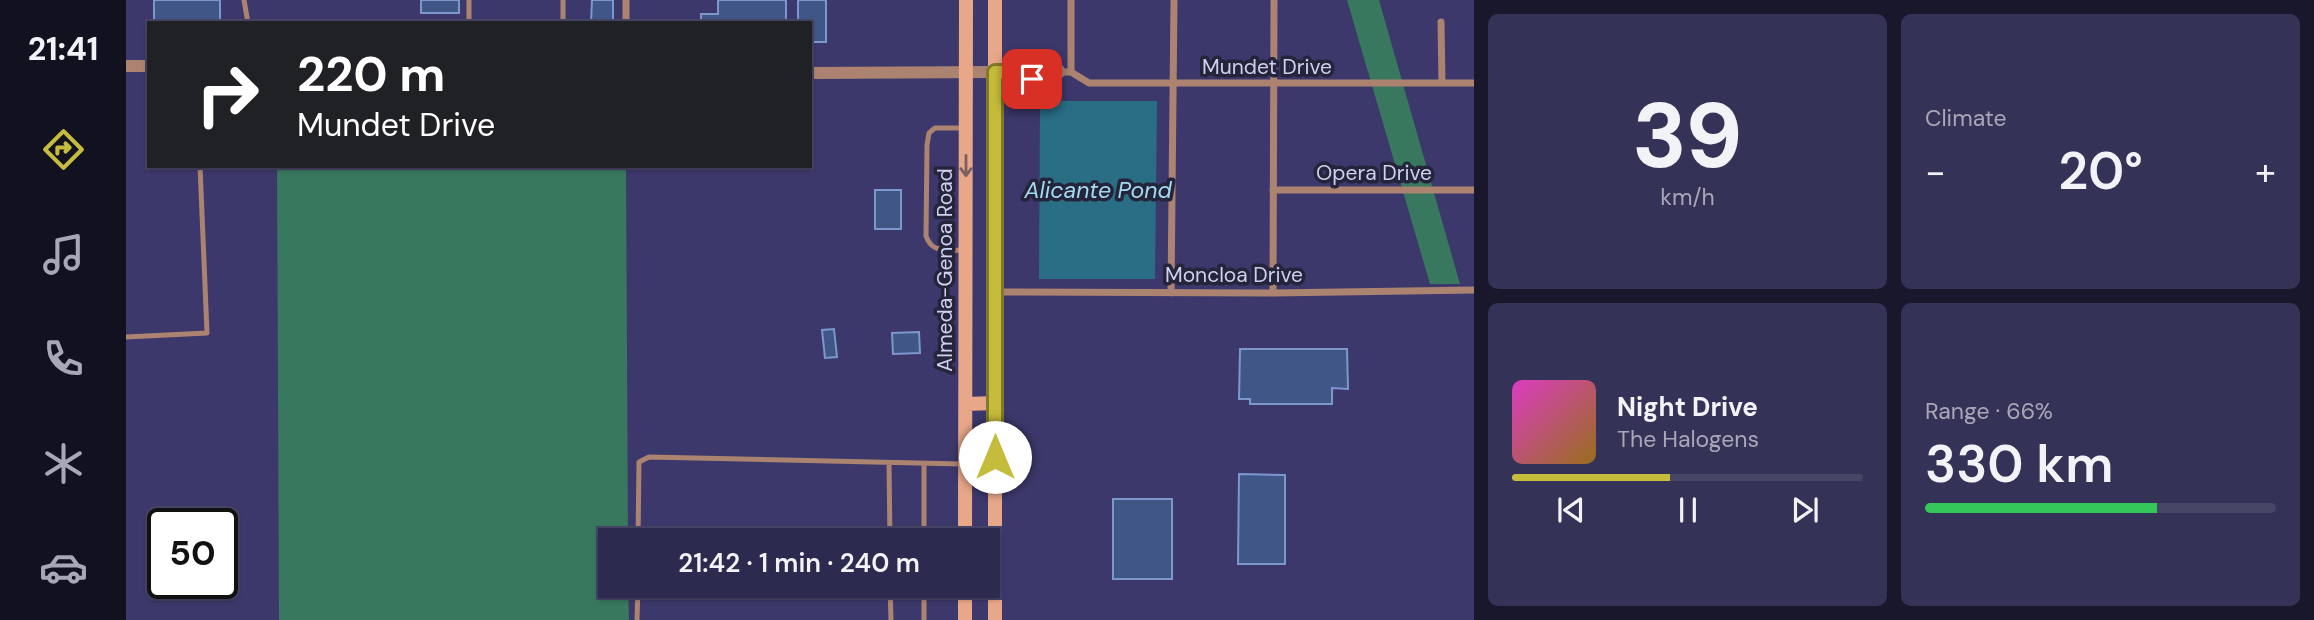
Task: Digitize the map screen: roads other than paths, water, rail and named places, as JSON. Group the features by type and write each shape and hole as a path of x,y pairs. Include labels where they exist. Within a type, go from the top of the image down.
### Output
{"main road":[{"name":"Almeda-Genoa Road","path":"965,528 966,0"},
{"path":"995,0 1000,72 995,292 995,620"},
{"path":"966,404 995,403"},
{"path":"965,598 965,620"}],"street":[{"path":"626,0 626,21"},
{"path":"812,74 966,71 1000,72 1010,79 1056,79 1067,72 1071,0"},
{"path":"1171,293 1174,0"},
{"path":"1273,293 1274,0"},
{"path":"1441,22 1442,83"},
{"name":"Mundet Drive","path":"1000,72 1009,65 1058,65 1089,83 1173,85 1474,83"},
{"path":"126,66 147,66"},
{"name":"Opera Drive","path":"1273,190 1474,190"},
{"name":"Moncloa Drive","path":"995,292 1273,293 1474,290"}],"lane":[{"path":"244,0 248,21"},
{"path":"469,0 469,21"},
{"path":"563,21 564,0"},
{"path":"1032,65 1032,79"},
{"path":"966,128 935,128 929,133 926,236 929,243 940,251 966,250"},
{"path":"126,337 207,333 200,168"},
{"path":"638,528 639,462 649,457 965,464"},
{"path":"889,463 890,528"},
{"path":"923,464 924,528"},
{"path":"637,620 638,598"},
{"path":"890,598 891,620"},
{"path":"924,598 924,620"}],"water":[{"name":"Alicante Pond","path":"1040,101 1157,101 1155,279 1039,279"}]}
